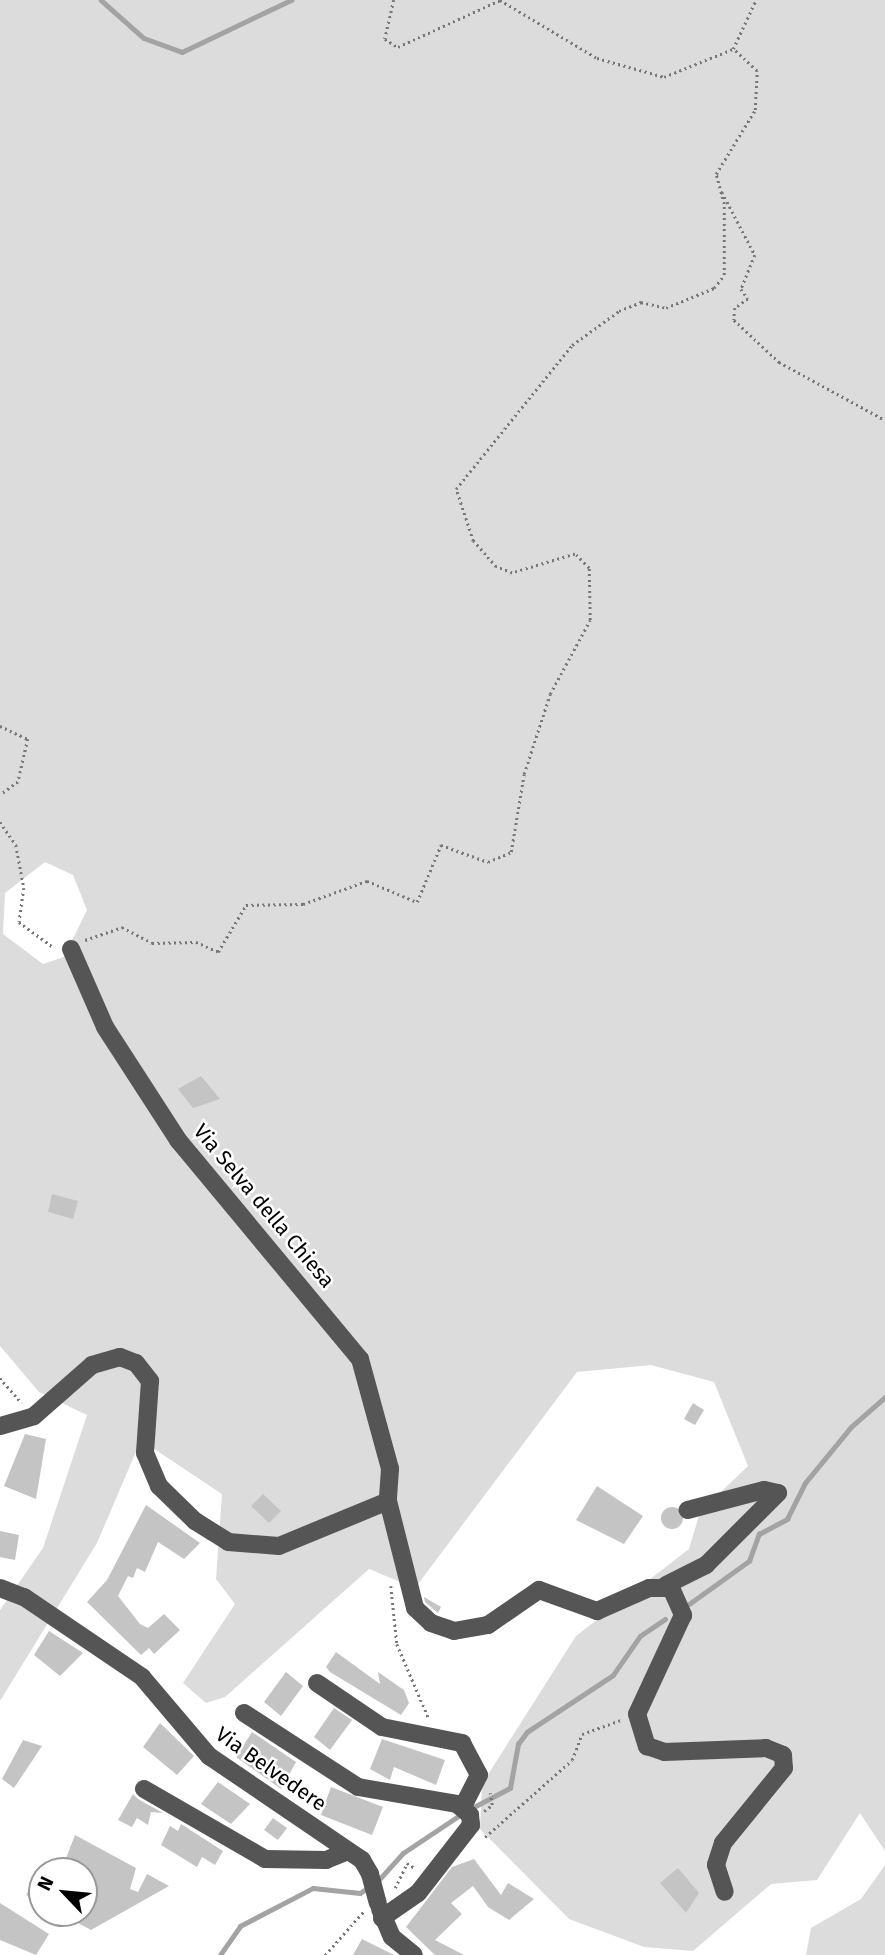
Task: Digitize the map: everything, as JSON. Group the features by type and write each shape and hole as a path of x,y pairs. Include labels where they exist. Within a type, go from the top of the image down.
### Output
{"street":[{"name":"Via Selva della Chiesa","path":"71,949 105,1027 178,1140 360,1359 390,1469 388,1501 415,1608 442,1628 479,1629 539,1590 597,1611 666,1586"},
{"path":"0,1426 34,1416 101,1359 132,1360 150,1381 145,1453 159,1486 210,1533 244,1547 293,1542 388,1501"},
{"path":"688,1510 764,1490 778,1493 706,1565 666,1586 679,1598 683,1615 637,1714 647,1746 664,1752 766,1748 783,1755 784,1768 723,1843 716,1865 725,1892"},
{"name":"Via Belvedere","path":"0,1588 24,1597 137,1672 209,1756 348,1851 370,1874 380,1914"},
{"path":"317,1683 382,1727 462,1743 479,1775 466,1811 471,1825 449,1849 418,1893 380,1914 414,1955"},
{"path":"244,1713 358,1787 466,1811"},
{"path":"144,1789 265,1859 326,1860 348,1851"}],"path":[{"path":"394,0 385,39 398,47 500,0 597,58 664,77 733,49 756,0"},
{"path":"0,822 16,845 24,888 19,922 51,946 71,949 122,927 152,943 196,942 218,952 246,905 303,904 367,881 418,902 441,845 488,862 511,852 524,775 550,694 590,620 589,568 575,555 512,573 496,567 473,541 456,489 572,345 641,302 666,308 714,288 724,275 716,174 755,110 757,71 733,49"},
{"path":"719,190 755,255 741,289 748,299 735,308 734,320 779,362 885,420"},
{"path":"0,726 28,739 18,782 0,795"},
{"path":"0,1378 34,1416"},
{"path":"391,1580 400,1654 418,1702 434,1723"},
{"path":"449,1849 474,1845 539,1795 572,1760 582,1734 637,1714"},
{"path":"489,1786 492,1805"},
{"path":"395,1888 407,1863"},
{"path":"325,1955 380,1914"}],"shaded area":[{"path":"0,0 885,0 885,1851 860,1813 817,1880 771,1884 693,1951 644,1947 569,1919 480,1829 482,1784 576,1636 689,1549 700,1512 748,1466 714,1382 651,1365 577,1372 415,1588 369,1569 225,1697 206,1703 183,1683 235,1604 216,1579 222,1494 141,1440 97,1543 0,1701 0,1610 43,1548 87,1415 39,1392 0,1346","holes":["45,862 73,875 87,910 64,957 43,964 3,934 5,893"]},
{"path":"885,1865 885,1955 806,1955 811,1928 861,1899"}],"building":[{"path":"201,1076 220,1099 193,1108 178,1089"},
{"path":"52,1194 78,1201 73,1219 48,1212"},
{"path":"693,1403 704,1410 695,1425 684,1419"},
{"path":"25,1434 46,1439 36,1499 4,1486"},
{"path":"597,1486 643,1516 624,1544 576,1520"},
{"path":"263,1494 281,1511 269,1523 251,1506"},
{"path":"146,1505 200,1543 184,1559 158,1542 145,1572 137,1568 133,1578 128,1576 118,1596 140,1624 148,1628 164,1614 180,1630 154,1654 149,1648 141,1655 87,1602 107,1580"},
{"path":"672,1507 680,1510 683,1518 680,1526 672,1529 664,1526 661,1518 664,1510"},
{"path":"0,1531 19,1535 15,1560 0,1557"},
{"path":"424,1597 441,1607 438,1613 425,1602"},
{"path":"49,1631 83,1653 60,1676 34,1655"},
{"path":"336,1652 380,1684 378,1672 404,1690 409,1703 401,1715 330,1672 326,1667"},
{"path":"286,1672 303,1686 281,1716 264,1702"},
{"path":"334,1708 352,1720 330,1750 314,1737"},
{"path":"160,1723 194,1756 177,1775 143,1747"},
{"path":"252,1732 296,1762 281,1789 236,1757"},
{"path":"382,1739 445,1760 436,1785 394,1767 390,1780 370,1769"},
{"path":"23,1740 42,1746 14,1788 2,1779"},
{"path":"218,1782 250,1804 231,1824 201,1804"},
{"path":"331,1787 383,1807 372,1835 321,1815"},
{"path":"133,1794 163,1813 151,1812 148,1825 137,1818 132,1827 118,1820"},
{"path":"273,1818 287,1828 278,1840 264,1830"},
{"path":"181,1824 223,1851 215,1865 202,1857 197,1867 161,1845 170,1826 178,1831"},
{"path":"75,1835 136,1868 130,1889 138,1892 147,1874 169,1886 98,1926 98,1857 66,1857"},
{"path":"474,1859 501,1895 508,1883 534,1899 509,1920 488,1907 473,1886 451,1903 462,1914 435,1940 464,1955 435,1955 406,1927 452,1867"},
{"path":"678,1868 699,1893 686,1913 660,1883"},
{"path":"0,1903 28,1921 28,1927 38,1927 49,1934 36,1955 0,1940"},
{"path":"362,1939 394,1955 353,1955"}],"waterway":[{"path":"101,0 144,38 182,52 291,0"},
{"path":"689,1604 749,1561 759,1534 787,1519 805,1483 851,1427 885,1397"},
{"path":"470,1809 510,1788 518,1744 527,1732 613,1675 640,1636 665,1619"},
{"path":"376,1883 403,1853 463,1813"},
{"path":"220,1955 240,1926 313,1888 360,1893 369,1887"}]}
